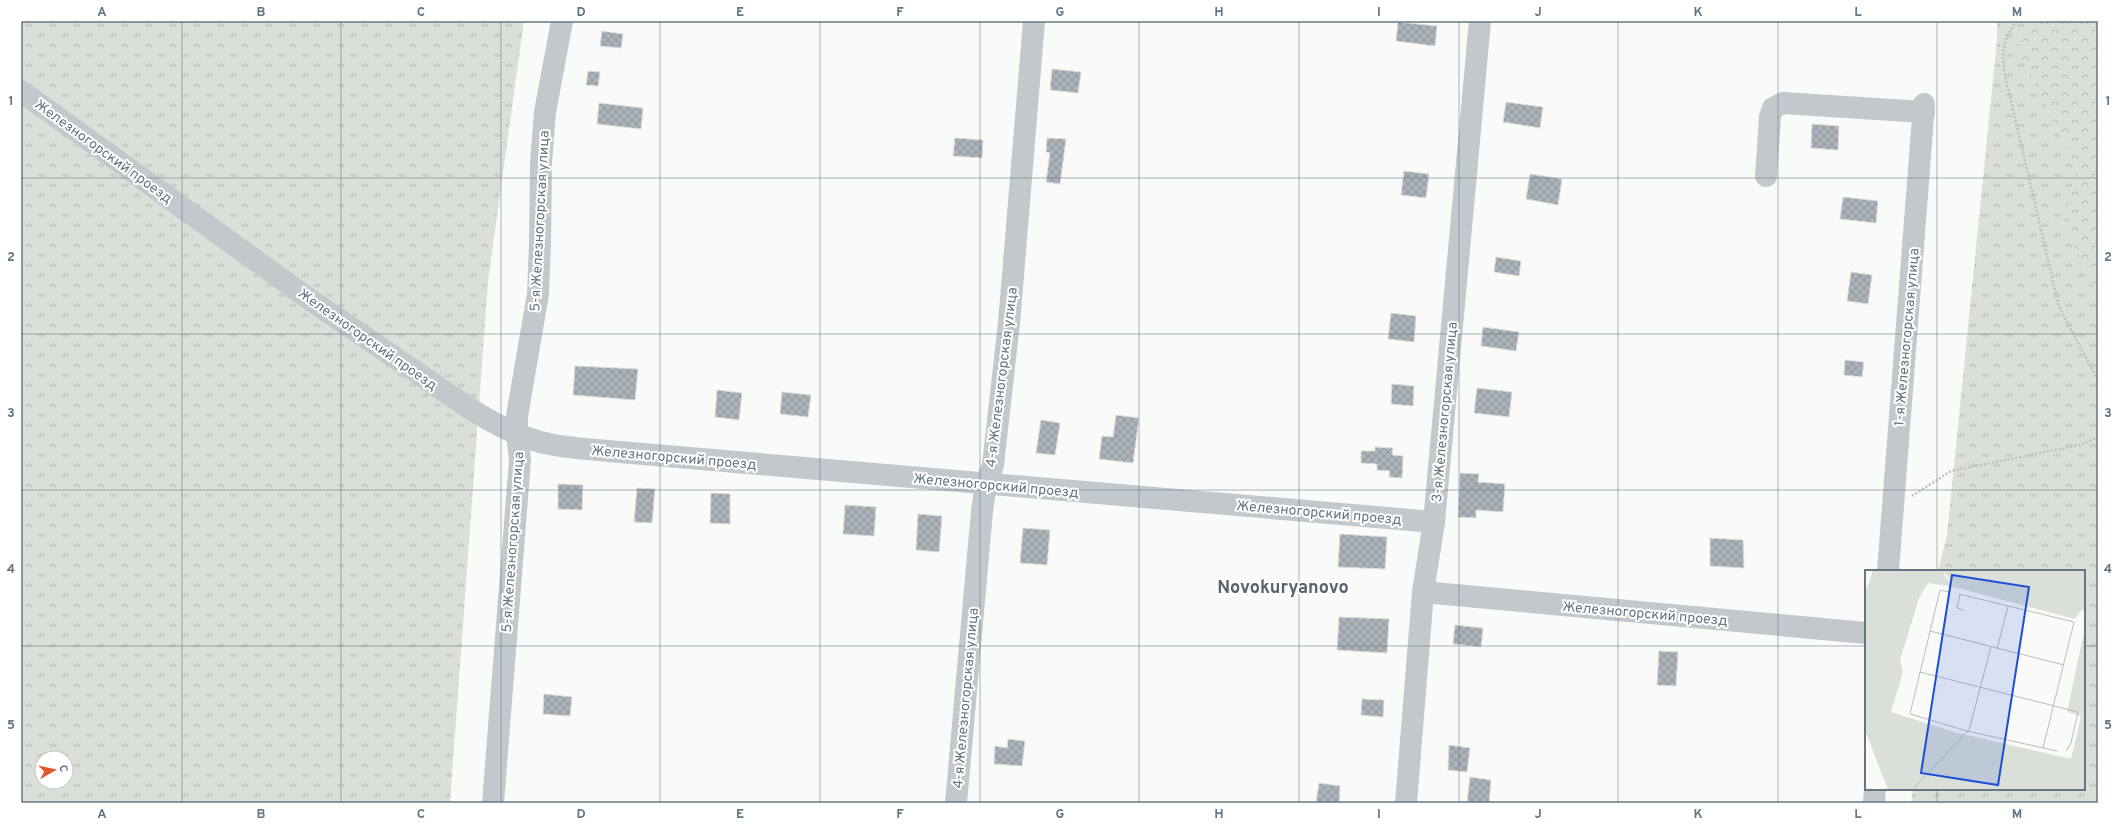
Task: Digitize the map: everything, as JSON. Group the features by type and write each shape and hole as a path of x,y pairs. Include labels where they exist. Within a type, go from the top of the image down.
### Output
{"street":[{"name":"5-я Железногорская улица","path":"493,803 520,460 517,416 538,294 541,162 545,112 562,21"},
{"name":"4-я Железногорская улица","path":"956,803 982,511 986,484 993,464 1009,323 1034,21"},
{"name":"3-я Железногорская улица","path":"1406,803 1423,592 1434,522 1480,21"},
{"name":"Железногорский проезд","path":"21,91 309,299 474,412 485,419 549,444 600,450 1434,522"},
{"name":"1-я Железногорская улица","path":"1766,176 1770,117 1772,108 1783,103 1924,108 1888,570"},
{"name":"Железногорский проезд","path":"1423,592 1865,633"},
{"path":"1874,803 1875,790"}],"path":[{"path":"2017,21 2010,31 2002,51 2004,71 2059,307 2098,380"},
{"path":"1892,512 1906,499 1950,470 2080,445 2098,436"}],"green space":[{"path":"21,21 524,21 488,281 450,803 21,803"},
{"path":"1997,21 2034,21 2018,48 2077,168 2063,221 2098,296 2098,803 1911,803 1913,790 2085,790 2085,570 1938,570 1947,535 1997,40"},
{"path":"2034,21 2098,21 2098,296 2063,221 2077,168 2017,48"}],"building":[{"path":"1398,22 1437,26 1435,46 1396,41"},
{"path":"602,31 623,34 621,48 600,46"},
{"path":"1052,69 1081,72 1078,93 1050,90"},
{"path":"588,71 600,72 598,86 586,85"},
{"path":"1506,102 1543,107 1540,128 1503,122"},
{"path":"599,103 643,108 641,129 597,124"},
{"path":"1812,124 1839,126 1838,150 1811,148"},
{"path":"955,138 983,140 982,158 953,156"},
{"path":"1047,138 1066,139 1060,184 1046,182 1050,153 1046,152"},
{"path":"1404,171 1429,174 1426,198 1401,195"},
{"path":"1530,174 1562,179 1558,205 1526,199"},
{"path":"1843,197 1878,201 1876,223 1840,219"},
{"path":"1496,257 1521,261 1519,276 1494,272"},
{"path":"1851,272 1872,275 1868,304 1847,301"},
{"path":"1391,313 1416,316 1414,342 1388,339"},
{"path":"1483,327 1519,332 1516,351 1481,346"},
{"path":"1845,360 1864,362 1862,377 1844,375"},
{"path":"575,366 638,369 635,400 573,395"},
{"path":"1392,384 1414,386 1413,406 1391,404"},
{"path":"1477,388 1512,392 1509,417 1474,413"},
{"path":"717,390 742,393 739,420 715,417"},
{"path":"782,392 811,395 808,417 780,414"},
{"path":"1116,415 1139,418 1133,463 1099,459 1102,436 1113,437"},
{"path":"1041,420 1060,423 1055,455 1036,453"},
{"path":"1375,447 1393,448 1392,455 1403,456 1402,478 1389,477 1390,471 1377,470 1377,464 1361,463 1361,451 1375,451"},
{"path":"1460,473 1479,474 1478,482 1505,484 1503,512 1476,510 1476,518 1458,517"},
{"path":"558,484 583,485 582,510 558,509"},
{"path":"637,488 655,489 652,523 634,522"},
{"path":"711,493 730,494 730,524 710,523"},
{"path":"845,505 876,507 874,536 843,534"},
{"path":"918,514 942,516 939,552 916,550"},
{"path":"1023,528 1050,530 1047,565 1020,563"},
{"path":"1340,534 1387,537 1385,569 1338,567"},
{"path":"1710,538 1743,540 1744,568 1710,566"},
{"path":"1339,617 1389,619 1387,653 1337,650"},
{"path":"1455,625 1483,628 1481,647 1453,644"},
{"path":"1659,651 1678,652 1676,686 1657,685"},
{"path":"544,694 572,697 570,716 543,714"},
{"path":"1362,699 1384,700 1383,717 1361,715"},
{"path":"1008,739 1025,741 1022,766 994,764 995,746 1007,748"},
{"path":"1449,745 1470,748 1467,772 1448,770"},
{"path":"1470,777 1491,780 1489,803 1467,803"},
{"path":"1319,783 1340,786 1339,803 1316,803"}],"district":[{"name":"Novokuryanovo","path":"1283,587"}]}
